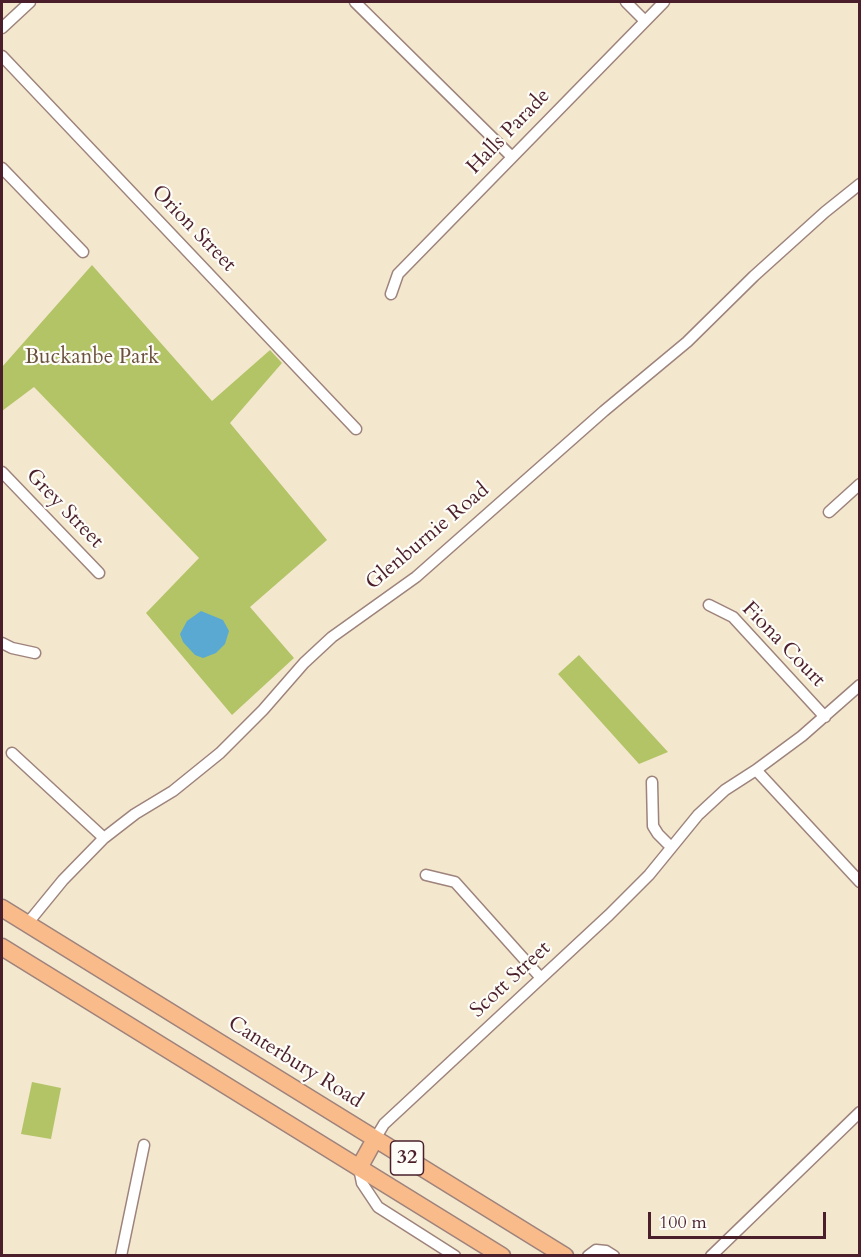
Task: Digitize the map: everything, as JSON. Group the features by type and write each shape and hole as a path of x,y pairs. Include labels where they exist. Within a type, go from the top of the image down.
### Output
{"main road":[{"name":"Canterbury Road","path":"2,908 565,1256"},
{"name":"32","path":"2,947 502,1256"},
{"path":"359,1168 375,1139"}],"street":[{"path":"2,28 30,2"},
{"path":"355,2 512,157"},
{"path":"626,2 644,20"},
{"name":"Halls Parade","path":"391,294 398,274 664,2"},
{"name":"Orion Street","path":"2,56 356,429"},
{"path":"2,168 83,252"},
{"name":"Glenburnie Road","path":"27,924 42,903 104,838 135,814 173,791 220,753 263,710 304,663 332,637 416,577 604,411 687,342 754,276 860,184"},
{"name":"Grey Street","path":"2,472 99,573"},
{"path":"829,512 860,484"},
{"name":"Fiona Court","path":"710,605 733,617 825,717"},
{"path":"2,644 35,653"},
{"name":"Scott Street","path":"375,1139 384,1124 641,883 698,815 725,790 756,770 825,717 860,685"},
{"path":"12,753 104,838"},
{"path":"756,770 860,882"},
{"path":"652,782 653,826 671,847"},
{"path":"426,875 455,882 541,978"},
{"path":"711,1256 860,1112"},
{"path":"122,1256 144,1146"},
{"path":"359,1168 362,1183 378,1207 455,1256"},
{"path":"588,1256 596,1250 606,1251 614,1256"}],"green space":[{"name":"Buckanbe Park","path":"92,265 212,401 270,350 282,363 230,423 327,540 250,607 294,658 232,715 146,613 199,558 34,387 2,411 2,367"},
{"path":"579,655 668,752 639,764 558,674"},
{"path":"32,1082 61,1088 51,1139 21,1134"}],"water":[{"path":"201,611 223,620 229,631 225,644 216,653 203,658 195,655 183,642 180,634 187,621"}]}
